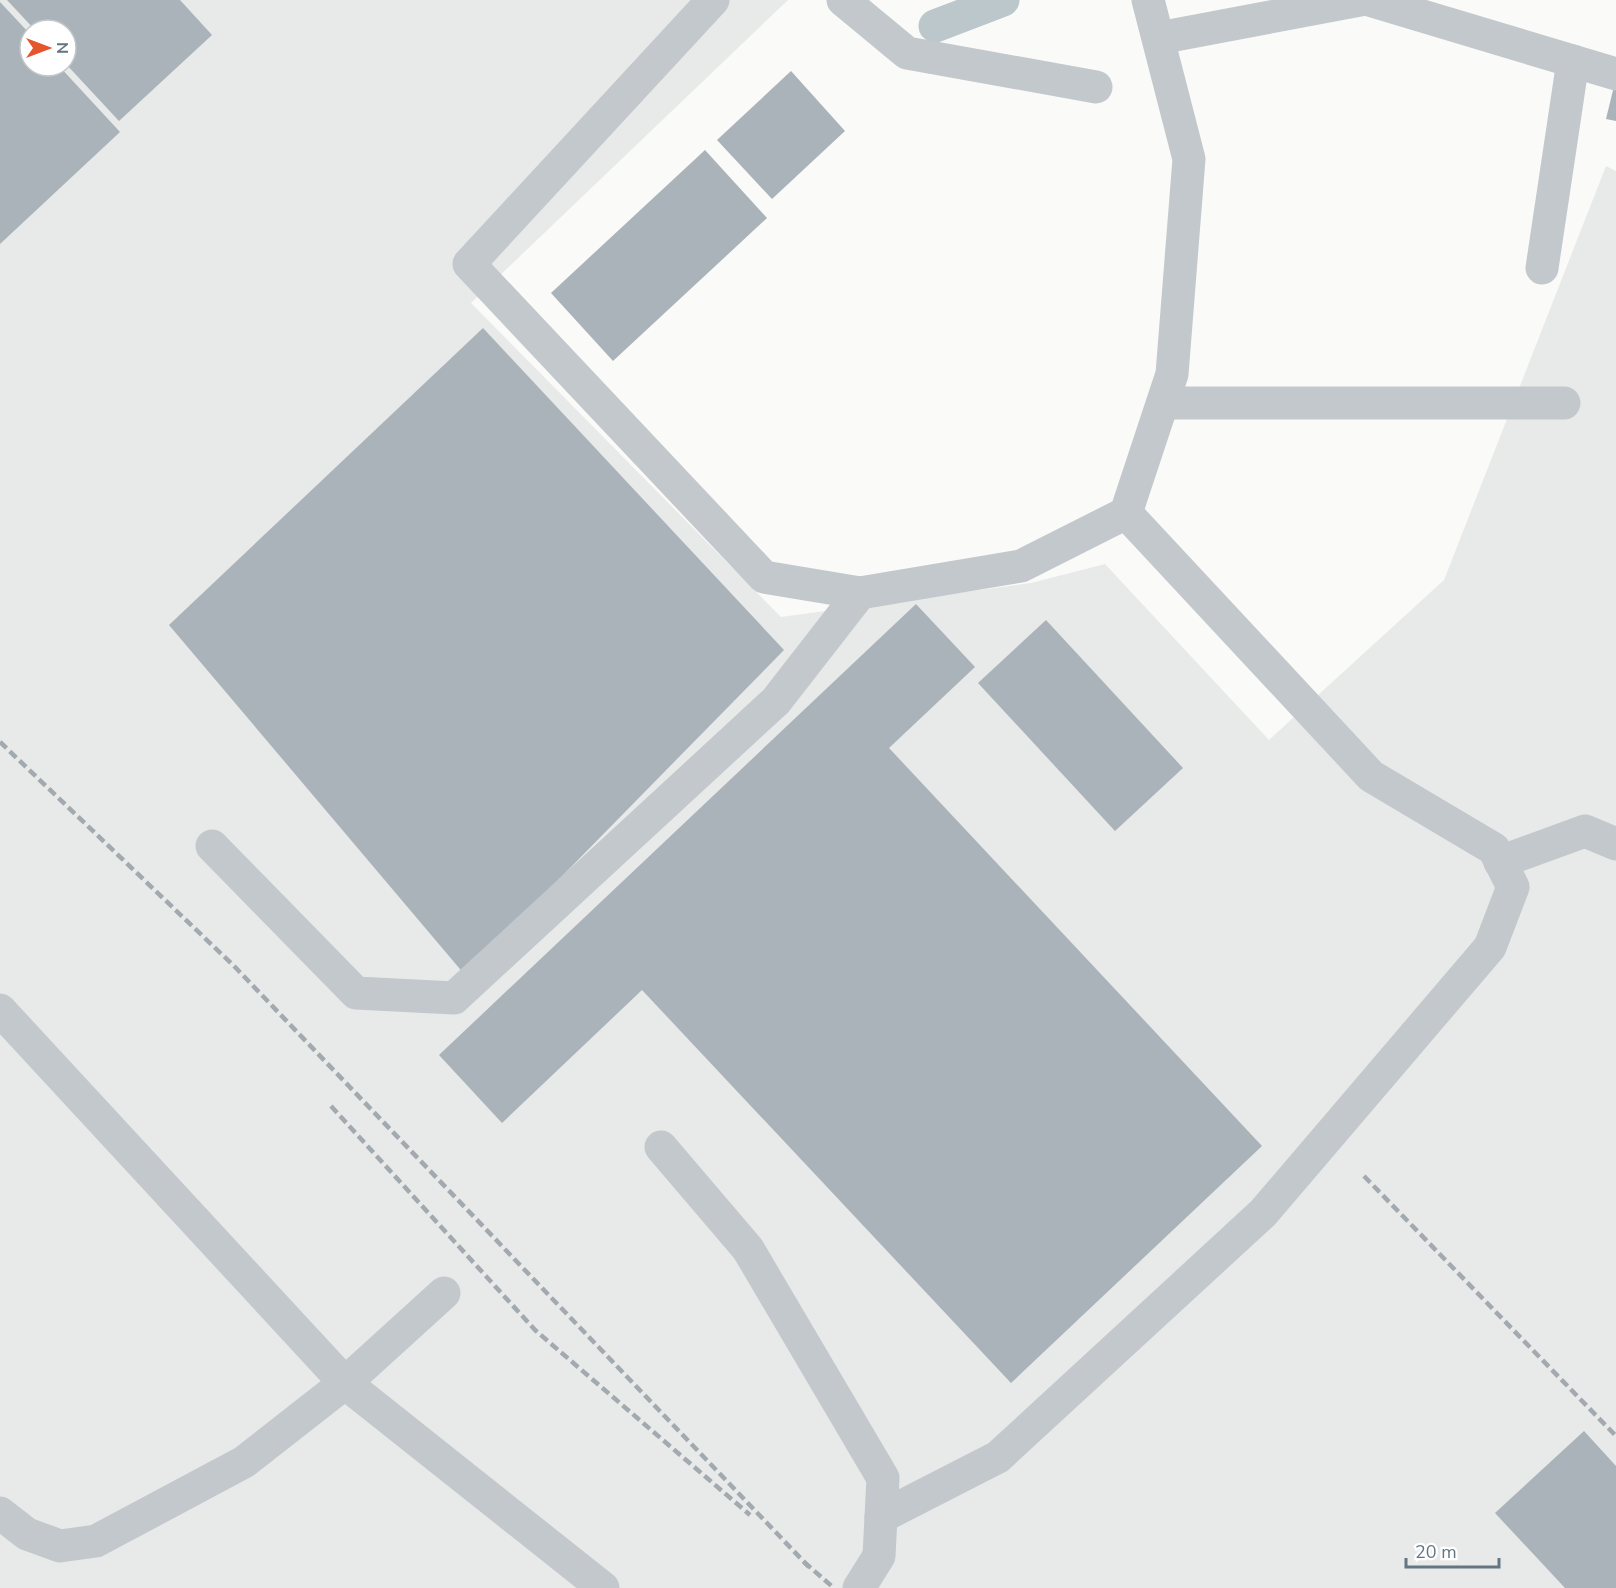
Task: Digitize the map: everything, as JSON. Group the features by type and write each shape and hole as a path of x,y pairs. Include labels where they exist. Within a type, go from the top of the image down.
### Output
{"lane":[{"path":"713,0 470,264 764,577 860,593 1021,566 1126,513 1172,374 1189,159 1148,0"},
{"path":"843,0 907,53 1096,87"},
{"path":"1159,38 1360,0"},
{"path":"1369,0 1616,74"},
{"path":"1542,268 1573,61"},
{"path":"1163,404 1564,403"},
{"path":"881,1517 998,1457 1263,1213 1490,947 1513,887 1494,849 1371,776 1126,513"},
{"path":"212,846 356,993 454,998 776,701 860,593"},
{"path":"1500,862 1585,831 1616,844"},
{"path":"0,1010 345,1383 603,1588"},
{"path":"661,1148 748,1248 883,1478 879,1556 859,1588"},
{"path":"0,1513 27,1534 60,1546 96,1541 244,1462 345,1383 444,1293"}],"shaded area":[{"path":"0,0 788,0 471,303 781,617 1031,583 1105,564 1269,740 1444,580 1606,166 1616,171 1616,1588 0,1588"}],"building":[{"path":"7,0 180,0 212,35 119,121 78,77 78,18 24,18"},
{"path":"0,2 18,21 18,78 70,78 120,132 0,244"},
{"path":"791,71 845,131 772,199 717,140"},
{"path":"1616,82 1616,121 1606,119"},
{"path":"705,150 767,218 613,361 551,293"},
{"path":"483,328 784,650 465,975 169,625"},
{"path":"916,604 975,667 889,748 1262,1146 1011,1383 642,990 502,1123 439,1055"},
{"path":"1046,620 1183,768 1115,831 978,683"},
{"path":"1584,1431 1616,1466 1616,1588 1565,1588 1495,1513"}],"waterway":[{"path":"935,26 1003,0"}],"railway":[{"path":"0,742 234,966 809,1567"},
{"path":"331,1106 535,1330 750,1515"},
{"path":"1364,1176 1616,1436"},
{"path":"804,1562 834,1588"}]}
